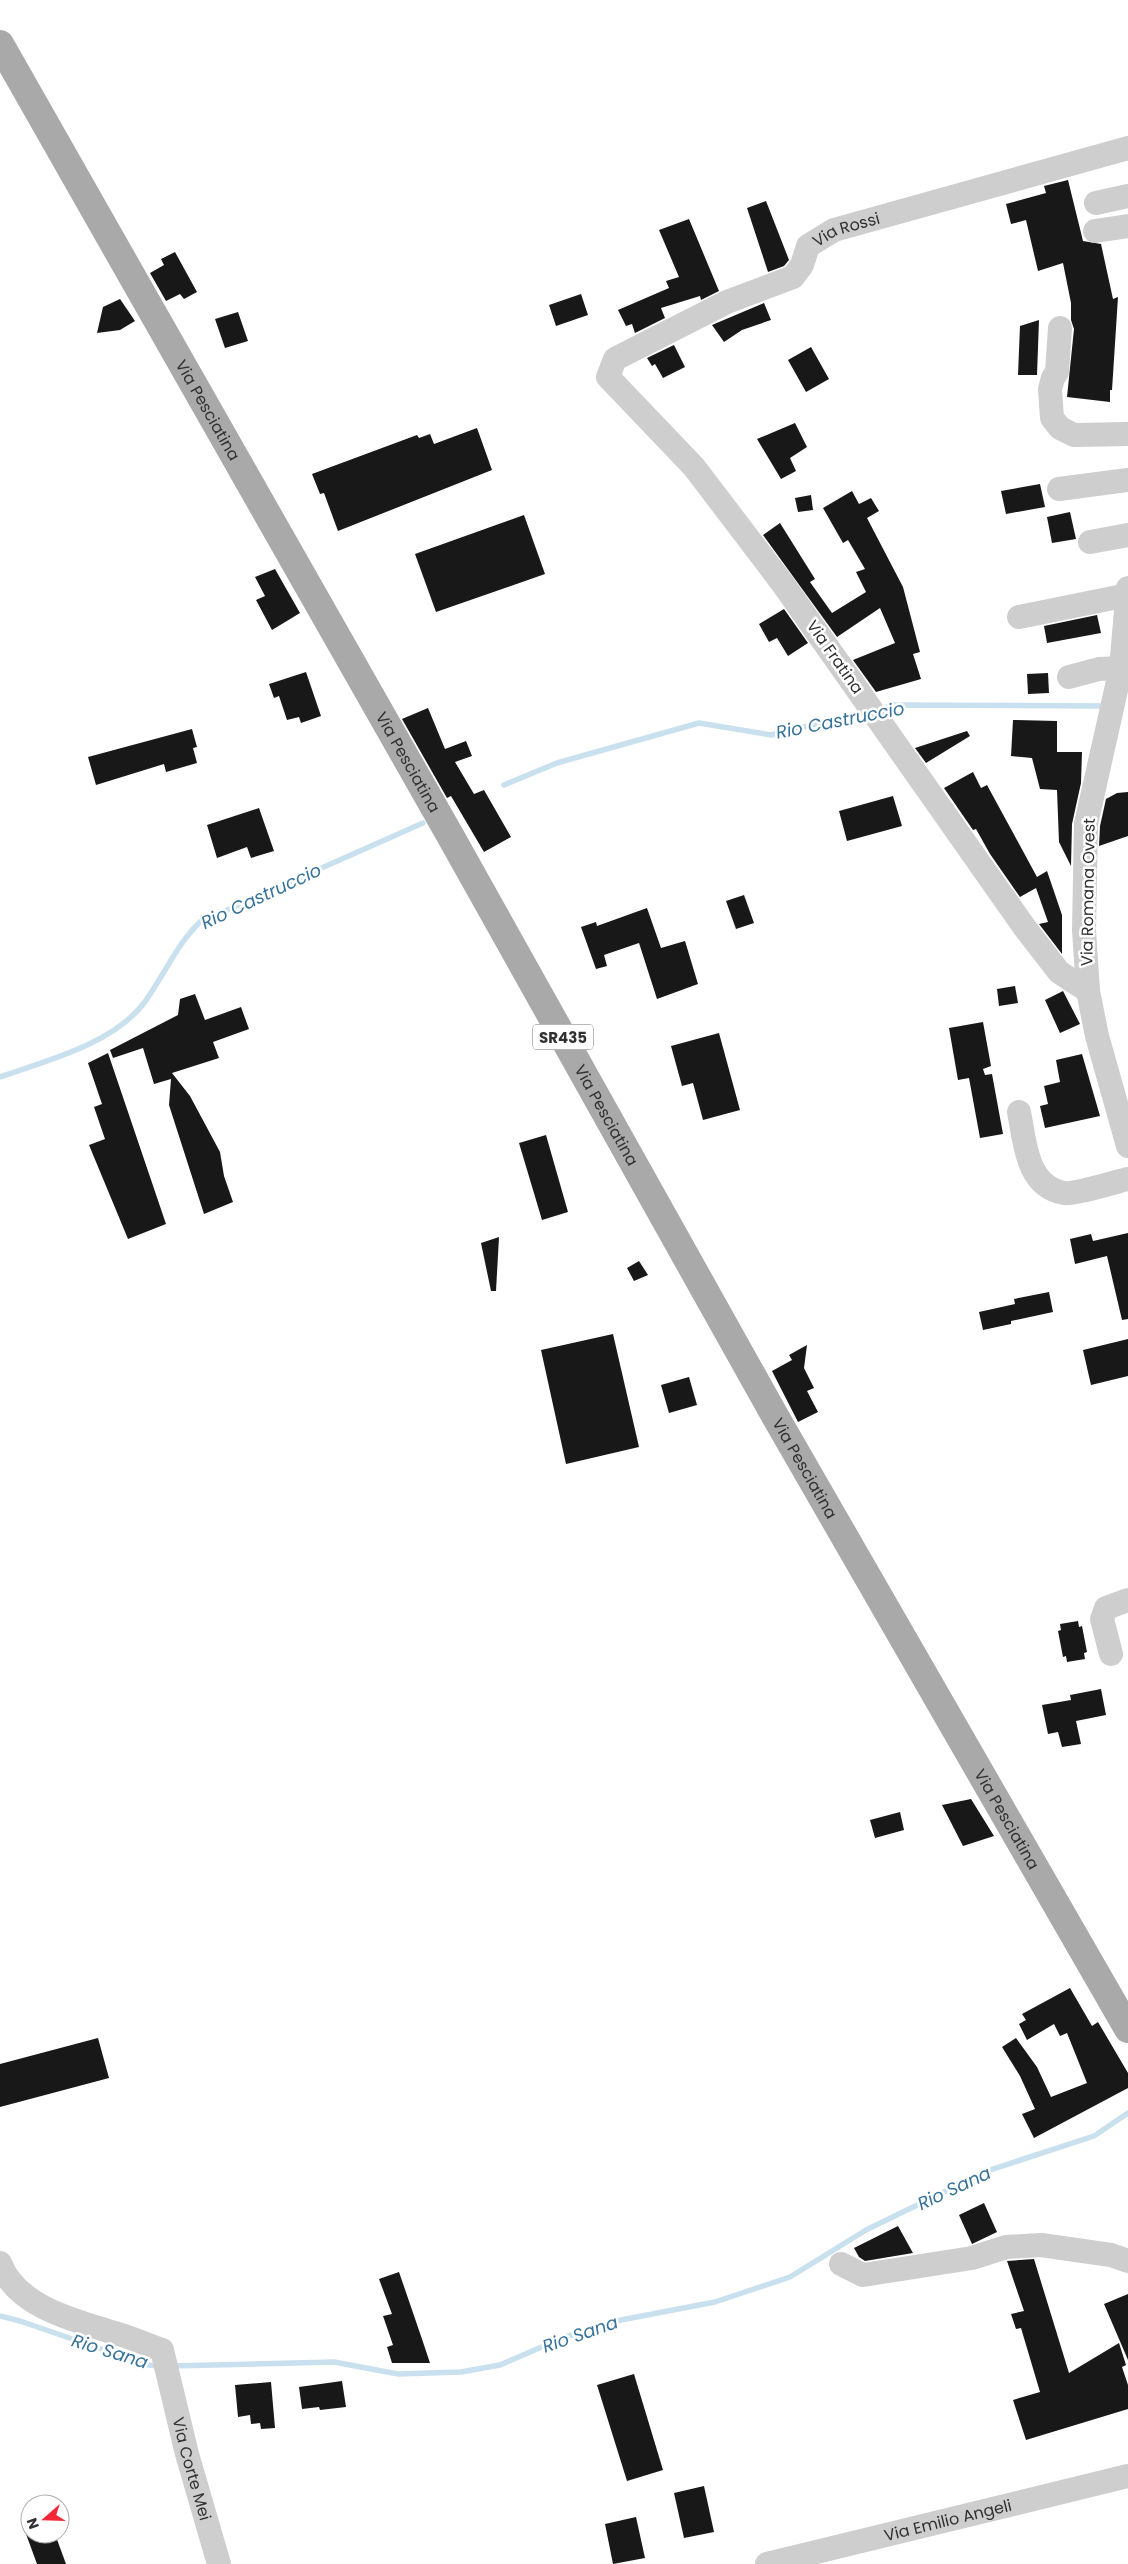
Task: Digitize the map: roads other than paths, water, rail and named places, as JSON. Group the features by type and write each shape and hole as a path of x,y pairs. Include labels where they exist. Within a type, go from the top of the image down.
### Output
{"main road":[{"name":"Via Pesciatina","path":"0,44 451,837 770,1407 1128,2029"}],"street":[{"name":"Via Rossi","path":"608,377 616,359 727,302 793,277 802,266 808,246 834,230 1128,148"},
{"path":"1096,203 1128,196"},
{"path":"1095,231 1128,226"},
{"path":"1060,328 1057,372 1050,389 1052,418 1060,428 1074,435 1128,434"},
{"name":"Via Fratina","path":"608,377 694,467 783,584 874,711 1024,928 1059,972 1088,991"},
{"path":"1059,489 1128,480"},
{"path":"1090,542 1128,535"},
{"name":"Via Romana Ovest","path":"1128,588 1121,668 1086,824 1084,930 1088,991 1097,1036 1128,1146"},
{"path":"1019,617 1128,594"},
{"path":"1069,676 1099,669 1121,668"},
{"path":"1019,1112 1030,1165 1040,1183 1065,1194 1128,1179"},
{"path":"1110,1654 1102,1619 1106,1608 1128,1600"},
{"path":"840,2264 863,2275 972,2258 1006,2246 1041,2245 1111,2255 1128,2261"},
{"name":"Via Corte Mei","path":"0,2263 12,2282 29,2298 76,2322 120,2334 162,2350 212,2545 219,2564"},
{"name":"Via Emilio Angeli","path":"767,2564 1128,2476"}],"waterway":[{"name":"Rio Castruccio","path":"877,710 895,705 1107,706"},
{"name":"Rio Castruccio","path":"504,785 557,763 699,723 771,735 866,712"},
{"name":"Rio Castruccio","path":"0,1077 78,1049 115,1030 144,1003 177,951 200,922 423,823"},
{"name":"Rio Sana","path":"171,2366 334,2362 398,2374 461,2372 500,2365 565,2337 621,2320 715,2302 790,2277 866,2230 987,2171 1094,2136 1128,2113"},
{"name":"Rio Sana","path":"0,2316 20,2321 148,2365 160,2366"}]}
